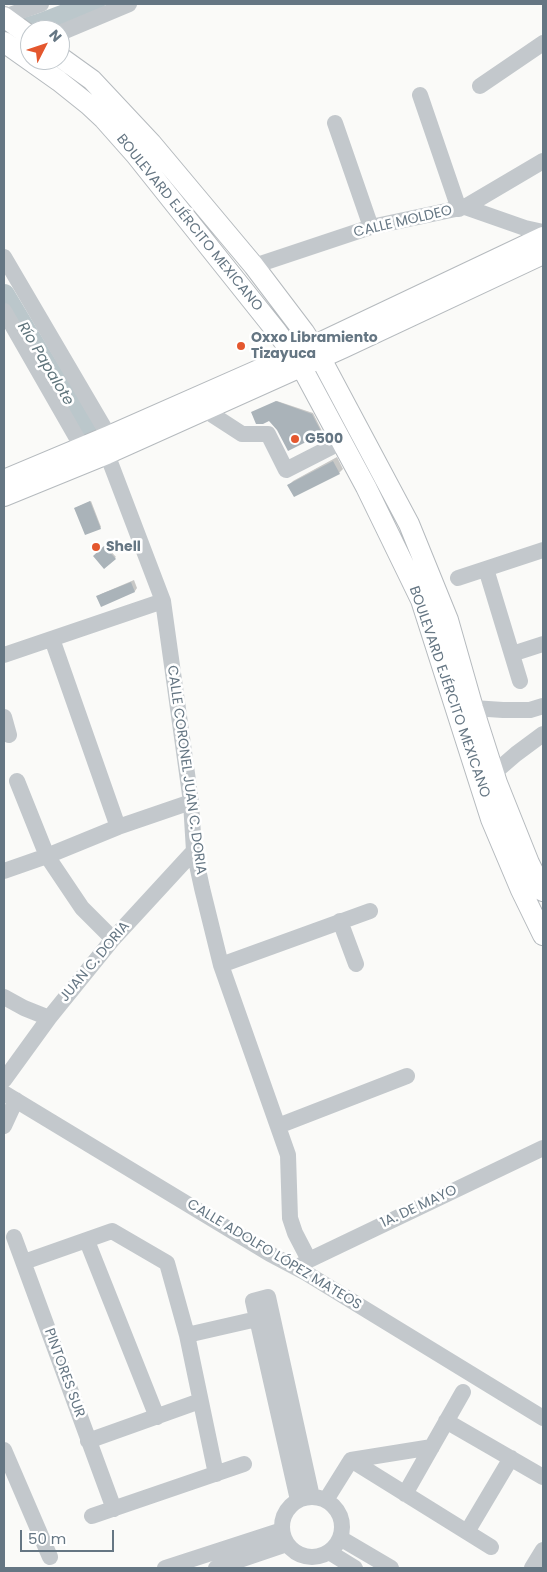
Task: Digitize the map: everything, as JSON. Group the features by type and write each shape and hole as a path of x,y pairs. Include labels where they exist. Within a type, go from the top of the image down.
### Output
{"main road":[{"path":"4,17 20,29"},
{"name":"BOULEVARD EJÉRCITO MEXICANO","path":"6,45 59,81 143,149 254,266 316,351 409,524 448,620 494,773 528,863 543,891"},
{"name":"BOULEVARD EJÉRCITO MEXICANO","path":"70,64 92,80 297,360 344,446 421,600 491,818 520,890 543,935"},
{"path":"4,496 108,445 316,351 543,237"},
{"path":"316,351 543,254"},
{"path":"4,480 82,447 108,445 205,410 297,360"}],"street":[{"path":"4,17 41,4"},
{"path":"70,30 129,4"},
{"path":"480,86 543,43"},
{"path":"420,95 462,208 516,226 543,232"},
{"path":"335,123 371,227"},
{"name":"CALLE MOLDEO","path":"254,266 371,227 462,208 543,161"},
{"name":"CALLE CORONEL JUAN C. DORIA","path":"4,257 108,445 163,601 191,802 194,851 220,965 288,1155 290,1218 302,1264"},
{"path":"4,311 82,447"},
{"path":"205,410 242,434 268,434 286,470 335,445 344,446"},
{"path":"458,578 543,550"},
{"path":"486,569 520,682"},
{"path":"4,655 163,601"},
{"path":"52,639 118,827"},
{"path":"512,654 543,644"},
{"path":"473,708 503,710 536,708 541,736 494,773"},
{"path":"4,717 9,735"},
{"path":"17,781 47,856 82,908 113,940"},
{"path":"4,871 118,827 191,802"},
{"name":"JUAN C. DORIA","path":"4,1080 49,1018 113,940 194,851"},
{"path":"220,965 370,911"},
{"path":"340,921 356,964"},
{"path":"4,997 24,1008 49,1018"},
{"path":"278,1126 407,1076"},
{"path":"4,1126 10,1097"},
{"name":"CALLE ADOLFO LÓPEZ MATEOS","path":"10,1097 302,1264 543,1418"},
{"name":"1A. DE MAYO","path":"302,1264 543,1148"},
{"path":"24,1262 112,1231 167,1263 186,1335 216,1474"},
{"name":"PINTORES SUR","path":"14,1237 114,1509"},
{"path":"87,1241 157,1417"},
{"path":"268,1297 312,1499 256,1319 253,1301 268,1297"},
{"path":"186,1335 256,1319"},
{"path":"405,1494 463,1392"},
{"path":"88,1441 200,1402"},
{"path":"446,1421 543,1477"},
{"path":"355,1568 328,1558 312,1557 306,1562 292,1549 284,1537 282,1523 287,1509 312,1499 351,1460 432,1447"},
{"path":"4,1450 50,1557"},
{"path":"467,1532 511,1458"},
{"path":"351,1460 491,1547"},
{"path":"92,1516 244,1464"},
{"path":"312,1499 332,1504 340,1516 342,1531 337,1544 328,1558"},
{"path":"165,1568 284,1537"},
{"path":"216,1568 284,1537"},
{"path":"340,1538 391,1568"},
{"path":"532,1568 543,1550"}],"building":[{"path":"276,401 312,414 324,437 311,443 310,440 288,451 277,430 269,421 263,424 256,424 251,412"},
{"path":"333,461 340,474 294,497 287,485"},
{"path":"90,501 101,529 85,535 74,508"},
{"path":"104,546 116,559 104,569 93,556"},
{"path":"131,582 135,592 101,607 96,596"}],"waterway":[{"name":"Río Papalote","path":"5,35 94,4"},
{"name":"Río Papalote","path":"4,295 86,432"}],"place":[{"name":"Oxxo Libramiento Tizayuca","path":"241,346"},
{"name":"G500","path":"295,439"},
{"name":"Shell","path":"96,547"}]}
